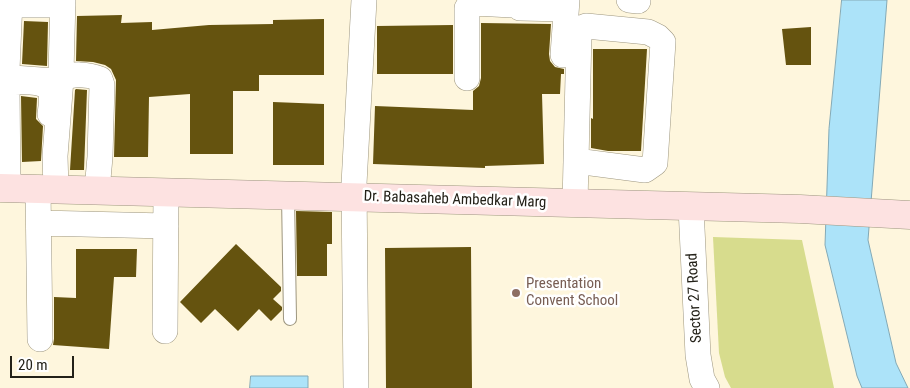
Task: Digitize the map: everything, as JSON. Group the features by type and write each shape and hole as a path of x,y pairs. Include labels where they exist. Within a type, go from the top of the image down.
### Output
{"street":[{"path":"356,388 354,197 364,0"},
{"path":"628,0 638,0"},
{"path":"10,2 51,2 61,72 59,77 54,81 13,78 9,76 7,70 10,2"},
{"path":"467,78 467,8 470,4 529,4 561,89"},
{"path":"575,204 576,161 579,33 581,28 586,26 648,32 658,37 662,42 655,163 645,170 576,161"},
{"path":"40,340 39,223 55,156 61,79 68,75 94,76 100,79 102,85 97,190"},
{"path":"4,188 7,87 10,82 17,82 42,84 51,92 48,189"},
{"name":"Dr. Babasaheb Ambedkar Marg","path":"4,188 800,209 906,215"},
{"path":"165,331 166,192"},
{"name":"Sector 27 Road","path":"691,207 698,355 702,379 707,388"},
{"path":"39,223 166,226"}],"lane":[{"path":"288,196 290,319"}],"green space":[{"path":"713,237 802,240 834,388 731,388 725,377 719,353"}],"water":[{"path":"842,0 887,0 868,240 896,363 908,388 862,388 857,376 825,245 829,129"},
{"path":"251,376 308,376 308,388 250,388"}],"building":[{"path":"122,15 121,23 152,22 152,30 209,25 273,24 273,20 324,19 324,75 259,75 259,91 233,91 233,154 190,154 190,94 149,97 148,157 114,157 116,80 111,69 105,65 76,61 77,16"},
{"path":"24,21 48,22 47,66 22,64"},
{"path":"481,23 551,24 550,61 555,67 564,69 564,74 561,74 560,94 542,94 544,164 485,166 485,168 373,164 375,106 473,110 473,91 479,86 481,78"},
{"path":"453,25 453,74 377,74 377,26"},
{"path":"811,27 811,65 786,65 782,29"},
{"path":"593,49 647,49 641,151 608,151 591,148"},
{"path":"76,89 87,90 84,170 70,170"},
{"path":"21,96 37,98 36,119 43,126 41,161 22,162"},
{"path":"273,102 324,104 324,165 273,165"},
{"path":"296,211 332,212 332,244 327,244 327,276 297,276"},
{"path":"236,244 281,287 281,291 273,299 282,307 282,310 271,321 259,309 238,331 215,309 201,323 180,302"},
{"path":"471,247 472,388 386,388 385,248"},
{"path":"76,249 137,249 136,277 114,277 109,349 53,345 54,297 76,298"}],"place":[{"name":"Presentation Convent School","path":"516,293"}]}
